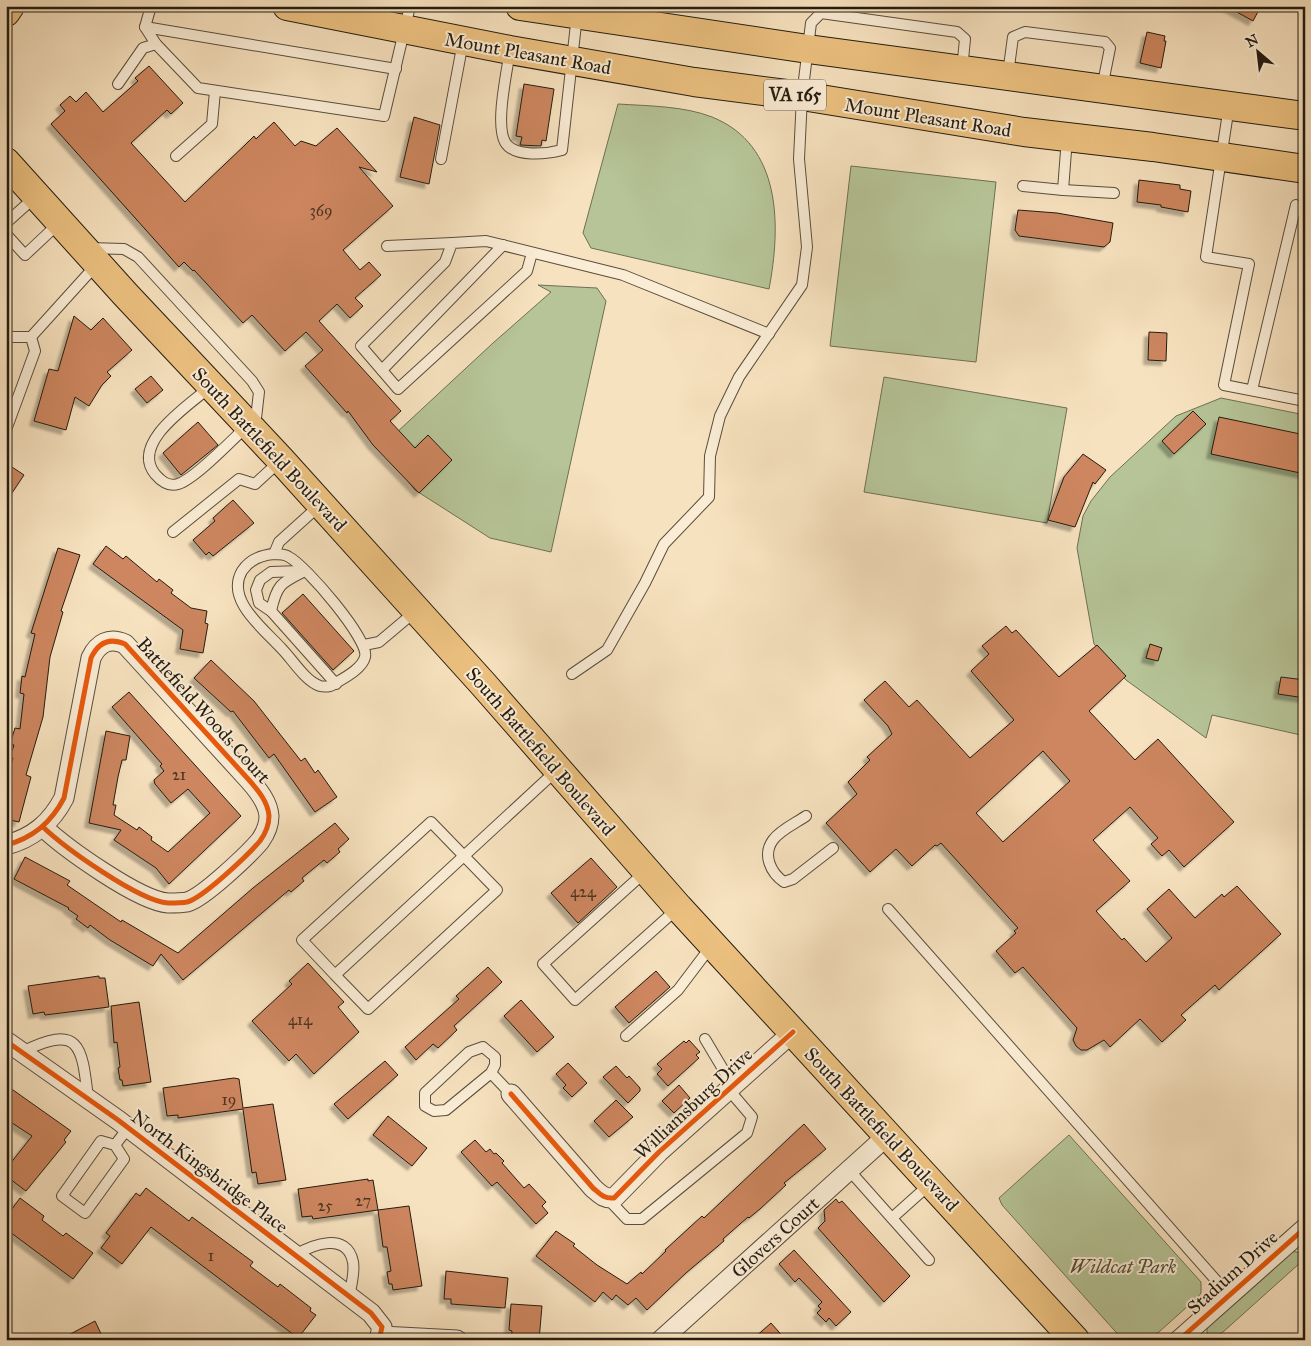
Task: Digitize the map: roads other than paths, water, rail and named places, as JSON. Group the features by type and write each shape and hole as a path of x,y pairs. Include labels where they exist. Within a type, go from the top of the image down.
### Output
{"main road":[{"path":"6,12 10,6"},
{"name":"Mount Pleasant Road","path":"287,6 408,18 463,41 694,82 802,96 1068,137 1305,169"},
{"name":"VA 165","path":"520,6 808,49 1305,116"},
{"name":"South Battlefield Boulevard","path":"6,162 321,504 417,610 678,907 1075,1340"}],"street":[{"name":"Battlefield Woods Court","path":"6,845 28,838 43,827 56,813 64,798 91,658 100,645 112,640 125,644 249,780 264,800 269,815 266,830 259,841 208,889 187,902 170,903 155,901 141,894 64,846 43,827"},
{"name":"Williamsburg Drive","path":"608,1199 614,1198 623,1190 658,1152 792,1032"},
{"name":"North Kingsbridge Place","path":"6,1041 88,1098 349,1296 382,1327 380,1338 457,1340"},
{"path":"511,1094 593,1188 608,1199"},
{"name":"Glovers Court","path":"661,1340 888,1135"},
{"name":"Stadium Drive","path":"1190,1336 1229,1294 1302,1235"}],"lane":[{"path":"150,6 145,27 156,44 198,88 384,116 408,18"},
{"path":"572,674 606,650 645,583 664,544 709,497 710,456 720,416 739,377 802,285 807,247 799,159 802,96 811,24 821,13 957,32 965,39 962,70"},
{"path":"510,50 500,128 505,143 517,151 547,154 562,150 574,61 577,14"},
{"path":"145,27 396,69"},
{"path":"1008,76 1013,37 1025,32 1105,42 1110,48 1102,89"},
{"path":"441,159 463,41"},
{"path":"118,84 143,48 156,44"},
{"path":"176,156 212,124 216,91"},
{"path":"1229,106 1206,257 1249,264 1224,385 1305,401"},
{"path":"1063,190 1068,137"},
{"path":"1023,186 1114,193"},
{"path":"6,223 37,196"},
{"path":"1252,390 1296,205"},
{"path":"6,234 25,255 60,222"},
{"path":"387,246 486,241 623,276 769,334"},
{"path":"452,243 445,262 361,346 398,389 527,272 532,253"},
{"path":"382,370 503,245"},
{"path":"31,337 91,256 124,249 138,257 252,381 258,392 251,427 190,477 178,484 167,484 160,480 150,468 148,454 155,437 212,386"},
{"path":"6,337 31,337"},
{"path":"6,430 35,351 31,337"},
{"path":"173,532 239,479 255,484 281,460"},
{"path":"274,554 279,542 321,504"},
{"path":"261,555 288,556 305,571 347,617 364,645 366,657 360,666 331,686 320,686 314,681 244,607 238,591 238,578 246,565 261,555"},
{"path":"271,611 275,591 286,581 305,571"},
{"path":"305,571 271,572 260,580 256,590 260,603 271,611 336,684"},
{"path":"364,645 379,642 417,610"},
{"path":"336,975 558,770"},
{"path":"806,816 773,840 768,852 770,868 777,877 784,882 793,879 834,848"},
{"path":"431,822 497,890 368,1010 336,975 302,940 431,822"},
{"path":"646,871 543,964 550,972 575,1000 678,907"},
{"path":"888,909 1229,1294"},
{"path":"626,1036 678,990 712,944"},
{"path":"22,1052 40,1043 55,1039 67,1039 74,1042 79,1048 84,1064 88,1098"},
{"path":"608,1199 627,1219 642,1219 747,1132 752,1117 731,1088 705,1039"},
{"path":"483,1047 495,1057 495,1065 491,1073 446,1110 434,1111 425,1106 425,1093 469,1052 483,1047"},
{"path":"491,1073 511,1094"},
{"path":"115,1146 128,1128"},
{"path":"101,1141 115,1146 124,1159 84,1213 62,1196 101,1141"},
{"path":"849,1170 928,1260"},
{"path":"892,1218 932,1182"},
{"path":"294,1255 313,1245 329,1242 341,1245 349,1252 353,1262 349,1296"}],"park label":[{"name":"Wildcat Park","path":"1123,1266"}]}
